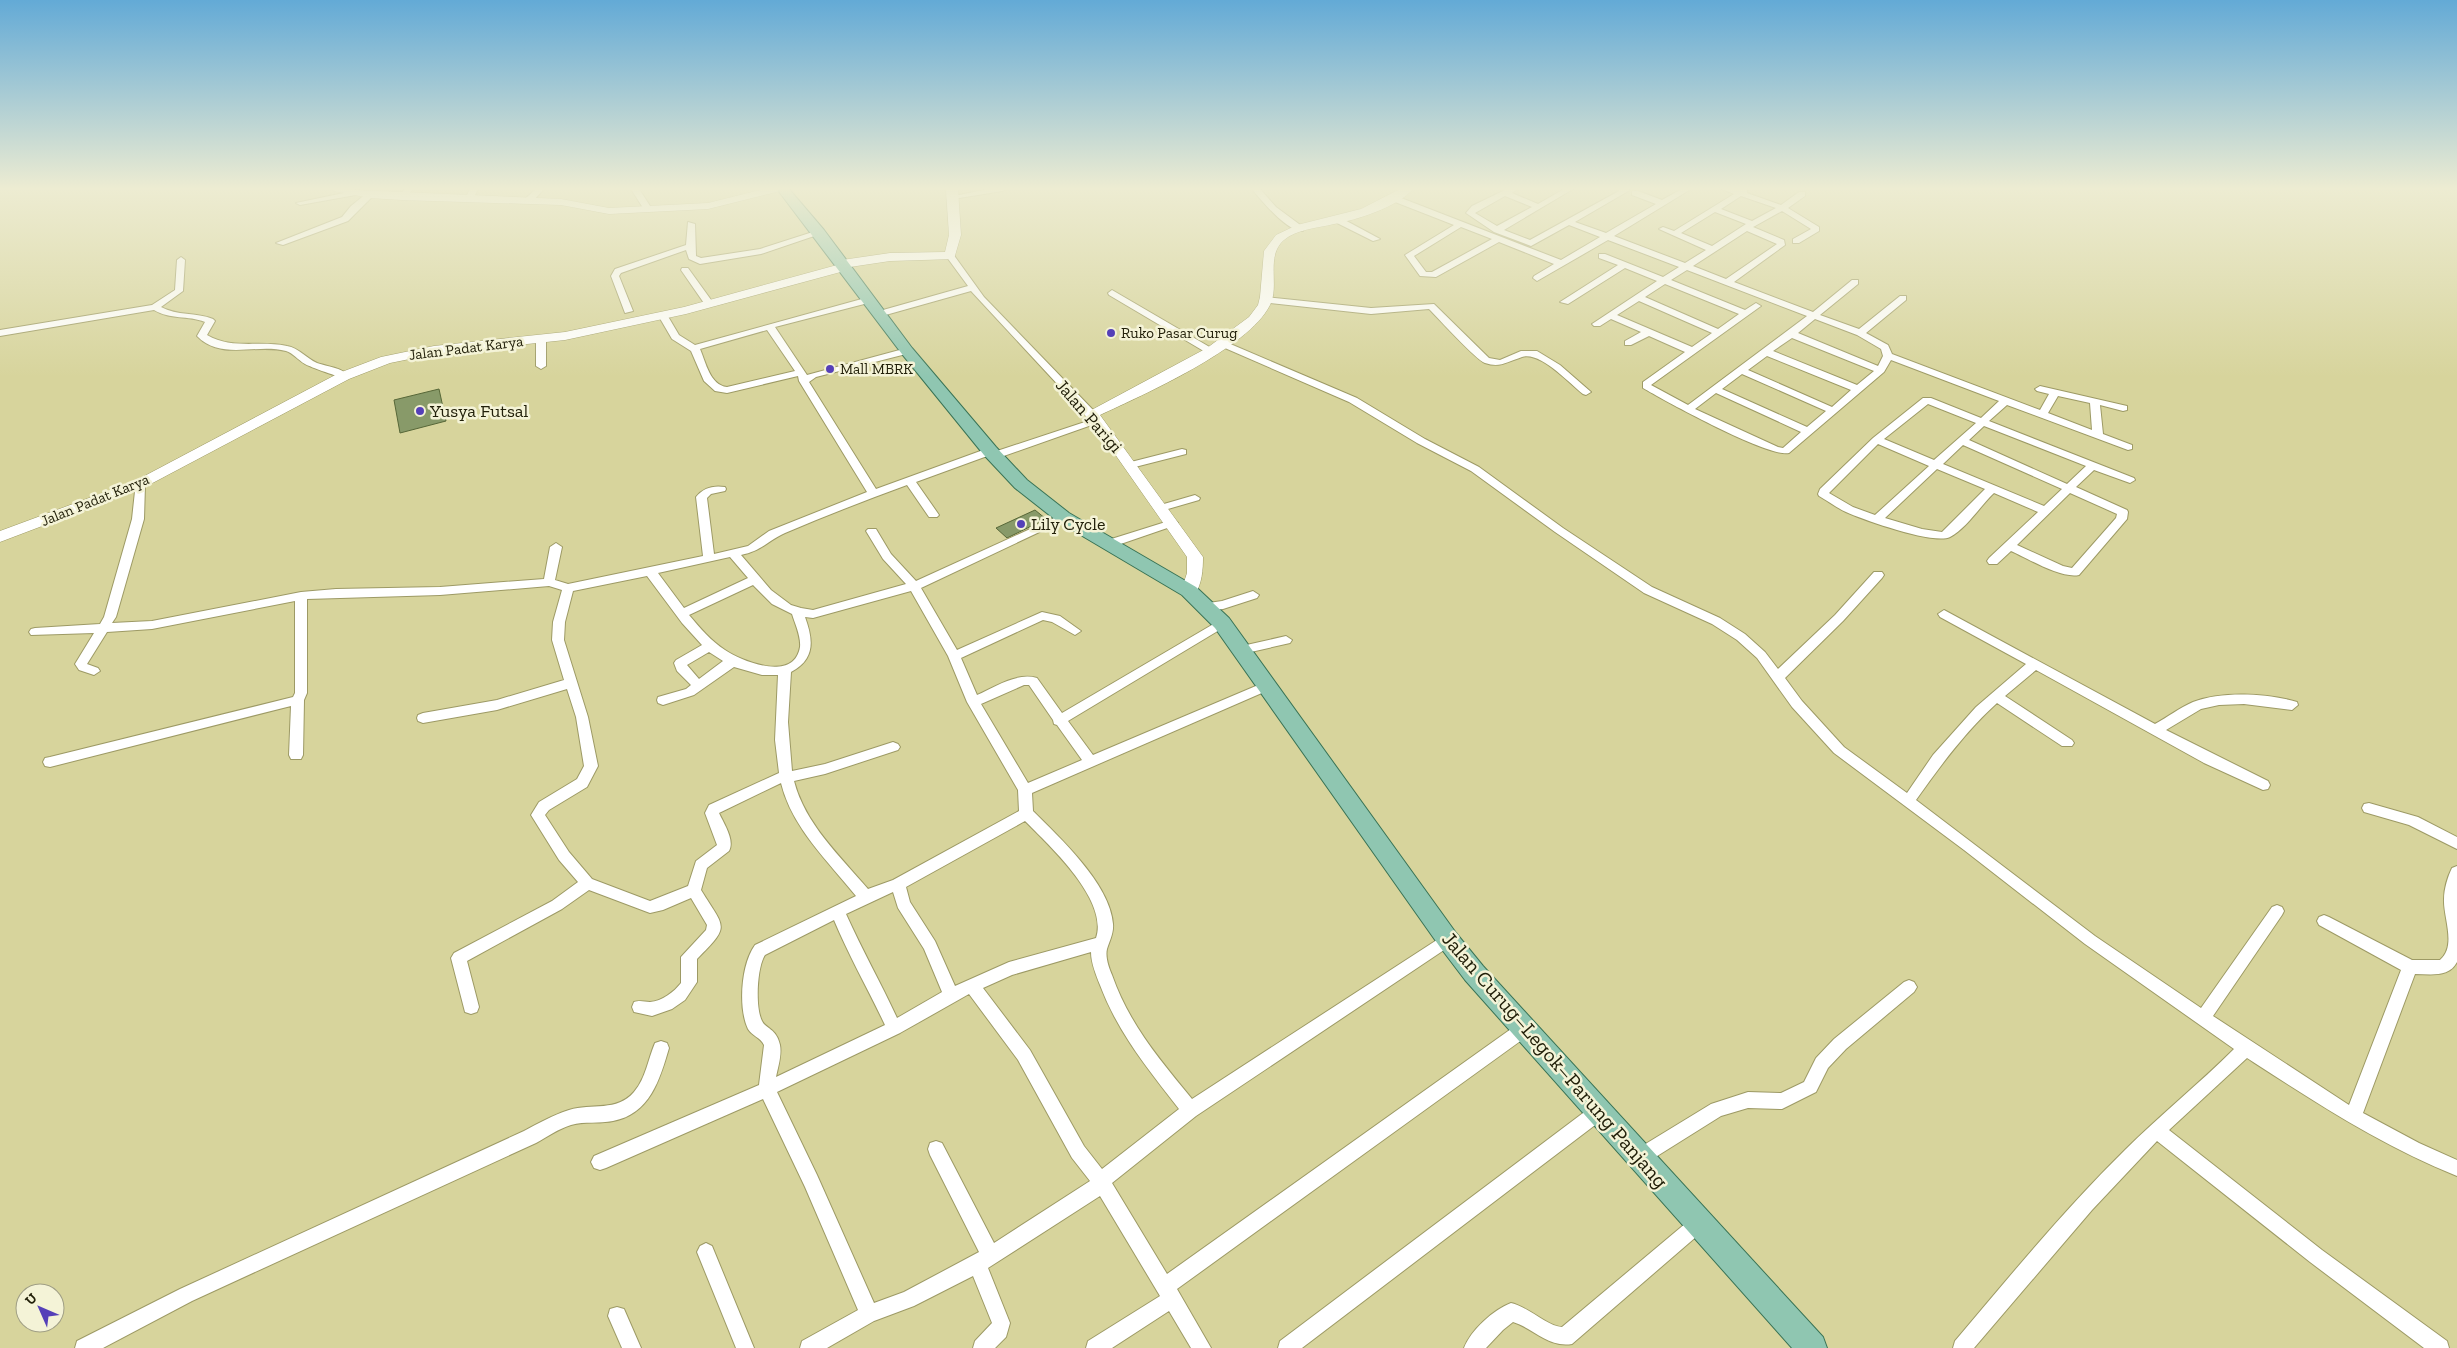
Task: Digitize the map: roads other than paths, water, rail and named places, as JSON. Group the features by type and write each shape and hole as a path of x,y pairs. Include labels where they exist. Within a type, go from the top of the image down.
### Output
{"main road":[{"path":"833,252 907,351 992,454 1021,484 1063,517 1109,544 1206,607"},
{"name":"Jalan Curug–Legok–Parung Panjang","path":"1206,607 1242,650 1448,940 1474,973 1597,1113 1812,1348"}],"street":[{"path":"628,311 615,276 618,271 673,252"},
{"path":"691,252 692,257 700,261 706,261 756,252"},
{"path":"843,266 890,258 950,256 951,252"},
{"path":"34,632 152,625 301,596 363,591 440,591 549,582 568,588 752,549 773,534 872,492 992,454 1095,417 1161,380 1222,343 1254,317 1265,300 1268,290 1270,252"},
{"path":"1413,252 1408,255 1423,274 1433,275 1475,252"},
{"path":"1529,252 1562,264"},
{"path":"1537,278 1582,252"},
{"path":"1651,252 1860,333 1885,347 1888,356 1881,370 1831,410 1786,450 1780,451 1688,409 1646,386 1646,384 1756,306"},
{"path":"1597,324 1688,267 1708,252"},
{"path":"1728,282 1770,252"},
{"name":"Jalan Parigi","path":"950,256 972,288 1013,334 1095,417 1131,465 1195,557 1195,573 1206,607"},
{"path":"1602,256 1745,313"},
{"path":"0,333 155,307 179,291 181,260"},
{"path":"1565,302 1624,265"},
{"name":"Jalan Padat Karya","path":"0,537 140,484 344,376 408,354 541,339 663,315 843,266"},
{"path":"685,270 708,304"},
{"path":"1688,409 1790,334 1855,282"},
{"path":"880,314 972,288"},
{"path":"1112,293 1210,351"},
{"path":"1638,298 1718,332"},
{"path":"1860,333 1903,298"},
{"path":"694,348 869,300"},
{"path":"1265,300 1371,311 1431,306 1486,360 1501,363 1521,354 1534,353 1557,367 1573,383 1586,392"},
{"path":"155,307 164,314 193,316 210,321 202,336 212,343 245,350 290,349 311,364 337,370 344,376"},
{"path":"663,315 675,337 694,348 709,381 718,389 727,390 813,374 907,351"},
{"path":"1611,316 1692,351"},
{"path":"769,326 803,376 804,381 872,492"},
{"path":"1628,343 1649,332"},
{"path":"1790,334 1881,370"},
{"path":"541,339 541,366"},
{"path":"1222,343 1344,396 1421,441 1482,473 1559,530 1648,590 1716,621 1741,637 1754,648 1797,704 1839,750 2090,940 2246,1048 2353,1117 2413,1149 2457,1168"},
{"path":"1766,352 1858,389"},
{"path":"1888,356 2128,447"},
{"path":"1740,370 1831,410"},
{"path":"2040,388 2123,408"},
{"path":"1715,389 1807,431"},
{"path":"2042,415 2055,392"},
{"path":"1992,489 1965,516 1956,528 1945,535 1937,536 1904,528 1850,510 1823,494 1877,440 1924,400 2130,480"},
{"path":"1876,519 2005,401"},
{"path":"2095,401 2098,436"},
{"path":"1877,440 2046,511"},
{"path":"1962,442 2120,509 2124,514 2079,570 2075,572 2060,569 2008,545"},
{"path":"1131,465 1182,452"},
{"path":"1993,561 2093,465"},
{"path":"909,480 934,515"},
{"path":"94,671 83,667 81,664 110,617 138,519 140,484"},
{"path":"709,558 701,497 708,491 721,489"},
{"path":"1161,508 1195,498"},
{"path":"732,552 769,595 782,606 798,614 813,614 914,586 1063,517"},
{"path":"1109,544 1172,523"},
{"path":"872,532 887,556 914,586 954,656 973,702 1025,790 1026,813 1066,854 1091,888 1103,911 1106,925 1103,942 1099,950 1099,958 1115,1003 1134,1038 1190,1110"},
{"path":"549,582 556,547"},
{"path":"650,571 682,614 710,646 734,660 760,670 785,671 796,664 804,655 808,644 798,614"},
{"path":"1778,677 1839,618 1878,575"},
{"path":"682,614 756,579"},
{"path":"568,588 559,622 558,640 582,717 591,766 582,784 544,806 538,816 564,856 587,883 650,908 694,890"},
{"path":"1059,721 1206,607 1223,605 1253,595"},
{"path":"296,755 298,700 301,694 301,596"},
{"path":"1944,614 2034,664 2263,785"},
{"path":"954,656 1042,616 1056,619 1075,630"},
{"path":"1242,650 1286,640"},
{"path":"699,686 681,668 680,663 710,646"},
{"path":"663,700 690,692 734,660"},
{"path":"1908,801 1938,759 1982,710 2034,664"},
{"path":"785,671 783,748 786,777 796,806 866,897"},
{"path":"973,702 1029,679 1033,681 1059,721 1090,762"},
{"path":"423,718 497,705 571,683"},
{"path":"1025,790 1267,686"},
{"path":"1998,697 2067,743"},
{"path":"50,762 298,700"},
{"path":"2156,729 2196,706 2211,702 2225,700 2292,705"},
{"path":"640,1007 646,1010 652,1009 683,993 689,983 689,957 713,933 714,924 694,890 700,865 724,847 724,841 712,811 747,792 786,777 824,769 893,747"},
{"path":"2369,808 2413,821 2457,843"},
{"path":"870,1314 811,1181 767,1089 766,1079 772,1047 769,1038 755,1026 753,1020 751,996 755,955 760,950 793,932 898,884 1026,813"},
{"path":"2324,921 2410,967 2442,966 2450,961 2456,938 2451,899 2457,872"},
{"path":"471,1006 459,958 557,905 587,883"},
{"path":"898,884 903,904 930,946 951,995"},
{"path":"2203,1018 2277,911"},
{"path":"838,913 858,959 875,987 894,1028"},
{"path":"808,1348 870,1314 908,1300 984,1259 1094,1190 1101,1181 1190,1110 1448,940"},
{"path":"600,1162 767,1089 894,1028 951,995 1009,969 1103,942"},
{"path":"2353,1117 2410,967"},
{"path":"972,986 1024,1055 1078,1152 1101,1181 1170,1292 1202,1348"},
{"path":"1640,1158 1717,1109 1748,1100 1782,1101 1810,1087 1822,1063 1840,1044 1909,987"},
{"path":"1094,1348 1524,1029"},
{"path":"84,1348 186,1295 561,1121 577,1115 615,1113 625,1110 645,1093 661,1048"},
{"path":"1962,1348 2062,1229 2131,1155 2214,1082 2246,1048"},
{"path":"1287,1348 1597,1113"},
{"path":"2158,1131 2316,1256 2440,1348"},
{"path":"936,1149 984,1259 1001,1323 998,1330 982,1348"},
{"path":"1473,1348 1496,1323 1511,1312 1526,1317 1557,1338 1565,1337 1698,1224"},
{"path":"706,1252 745,1348"},
{"path":"617,1316 632,1348"}],"place":[{"name":"Ruko Pasar Curug","path":"1111,333"},
{"name":"Mall MBRK","path":"830,369"},
{"name":"Yusya Futsal","path":"420,411"},
{"name":"Lily Cycle","path":"1021,524"}]}
